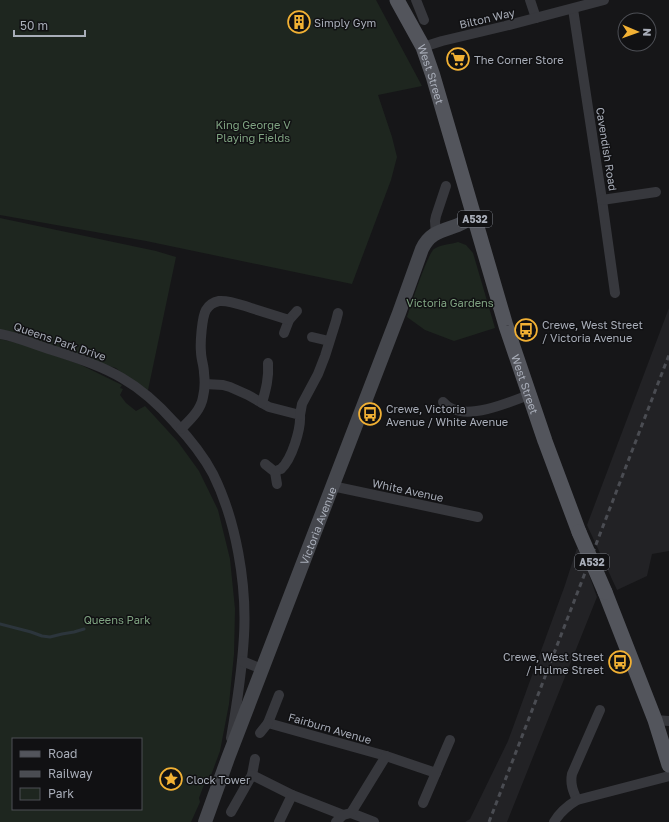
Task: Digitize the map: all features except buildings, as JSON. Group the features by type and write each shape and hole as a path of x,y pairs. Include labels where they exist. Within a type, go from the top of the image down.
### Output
{"main road":[{"name":"West Street","path":"397,0 423,47 434,76 506,326 545,442 579,532 662,720 669,765"}],"street":[{"path":"416,0 424,20"},
{"path":"530,0 536,18"},
{"name":"Bilton Way","path":"423,47 604,0"},
{"name":"Cavendish Road","path":"573,9 615,293"},
{"path":"446,186 435,221 438,233 446,234 479,230"},
{"path":"602,200 656,192"},
{"name":"Victoria Avenue","path":"205,822 213,796 399,313 422,249 428,238 458,225 474,216"},
{"path":"181,429 195,414 204,396 204,372 200,351 204,315 206,310 218,301 231,302 289,320"},
{"path":"284,333 289,320 296,312"},
{"path":"275,472 286,462 293,449 298,436 302,404 323,362 338,313"},
{"name":"Queens Park Drive","path":"0,334 86,361 116,374 140,389 181,429 202,455 212,473 222,494 231,520 237,544 243,589 244,628 242,661 228,758"},
{"path":"312,337 329,341"},
{"path":"262,403 268,376 268,363"},
{"path":"205,384 230,387 278,410 300,415"},
{"path":"443,402 455,410 474,411 491,408 529,395"},
{"path":"265,464 275,472 277,484"},
{"name":"White Avenue","path":"332,486 478,517"},
{"path":"242,661 262,669"},
{"name":"Fairburn Avenue","path":"260,733 268,723 279,695"},
{"path":"577,800 570,780 600,710"},
{"name":"Fairburn Avenue","path":"268,723 386,756 436,773"},
{"path":"424,803 450,740"},
{"path":"343,816 386,756"},
{"path":"231,812 252,775 255,759"},
{"path":"252,775 292,795 343,816 374,822"},
{"path":"554,822 568,805 577,800 669,776"},
{"path":"279,822 292,795"}],"shaded area":[{"path":"669,308 669,551 652,554 647,576 617,590 587,525"},
{"path":"577,548 584,561 597,597 507,822 465,822 470,819 508,741"}],"green space":[{"name":"King George V Playing Fields","path":"0,0 376,0 422,86 378,95 397,157 391,180 352,284 146,241 0,215"},
{"path":"0,218 156,251 176,257 147,395 116,368 2,334 0,332"},
{"name":"Victoria Gardens","path":"458,242 466,245 473,253 495,328 454,341 425,330 407,317 419,281 431,253 436,248"},
{"name":"Queens Park","path":"0,339 22,344 79,364 122,385 120,388 123,389 120,395 126,403 136,411 145,406 178,442 199,471 218,510 230,559 235,609 234,654 229,704 220,751 210,778 205,782 199,798 200,802 191,822 0,822"}],"waterway":[{"path":"0,624 50,637 84,629"}],"railway":[{"path":"489,822 669,355"}],"place":[{"name":"Simply Gym","path":"299,22"},
{"name":"The Corner Store","path":"458,59"},
{"name":"Crewe, West Street / Victoria Avenue","path":"526,330"},
{"name":"Crewe, Victoria Avenue / White Avenue","path":"370,414"},
{"name":"Crewe, West Street / Hulme Street","path":"620,662"},
{"name":"Clock Tower","path":"171,779"}]}
